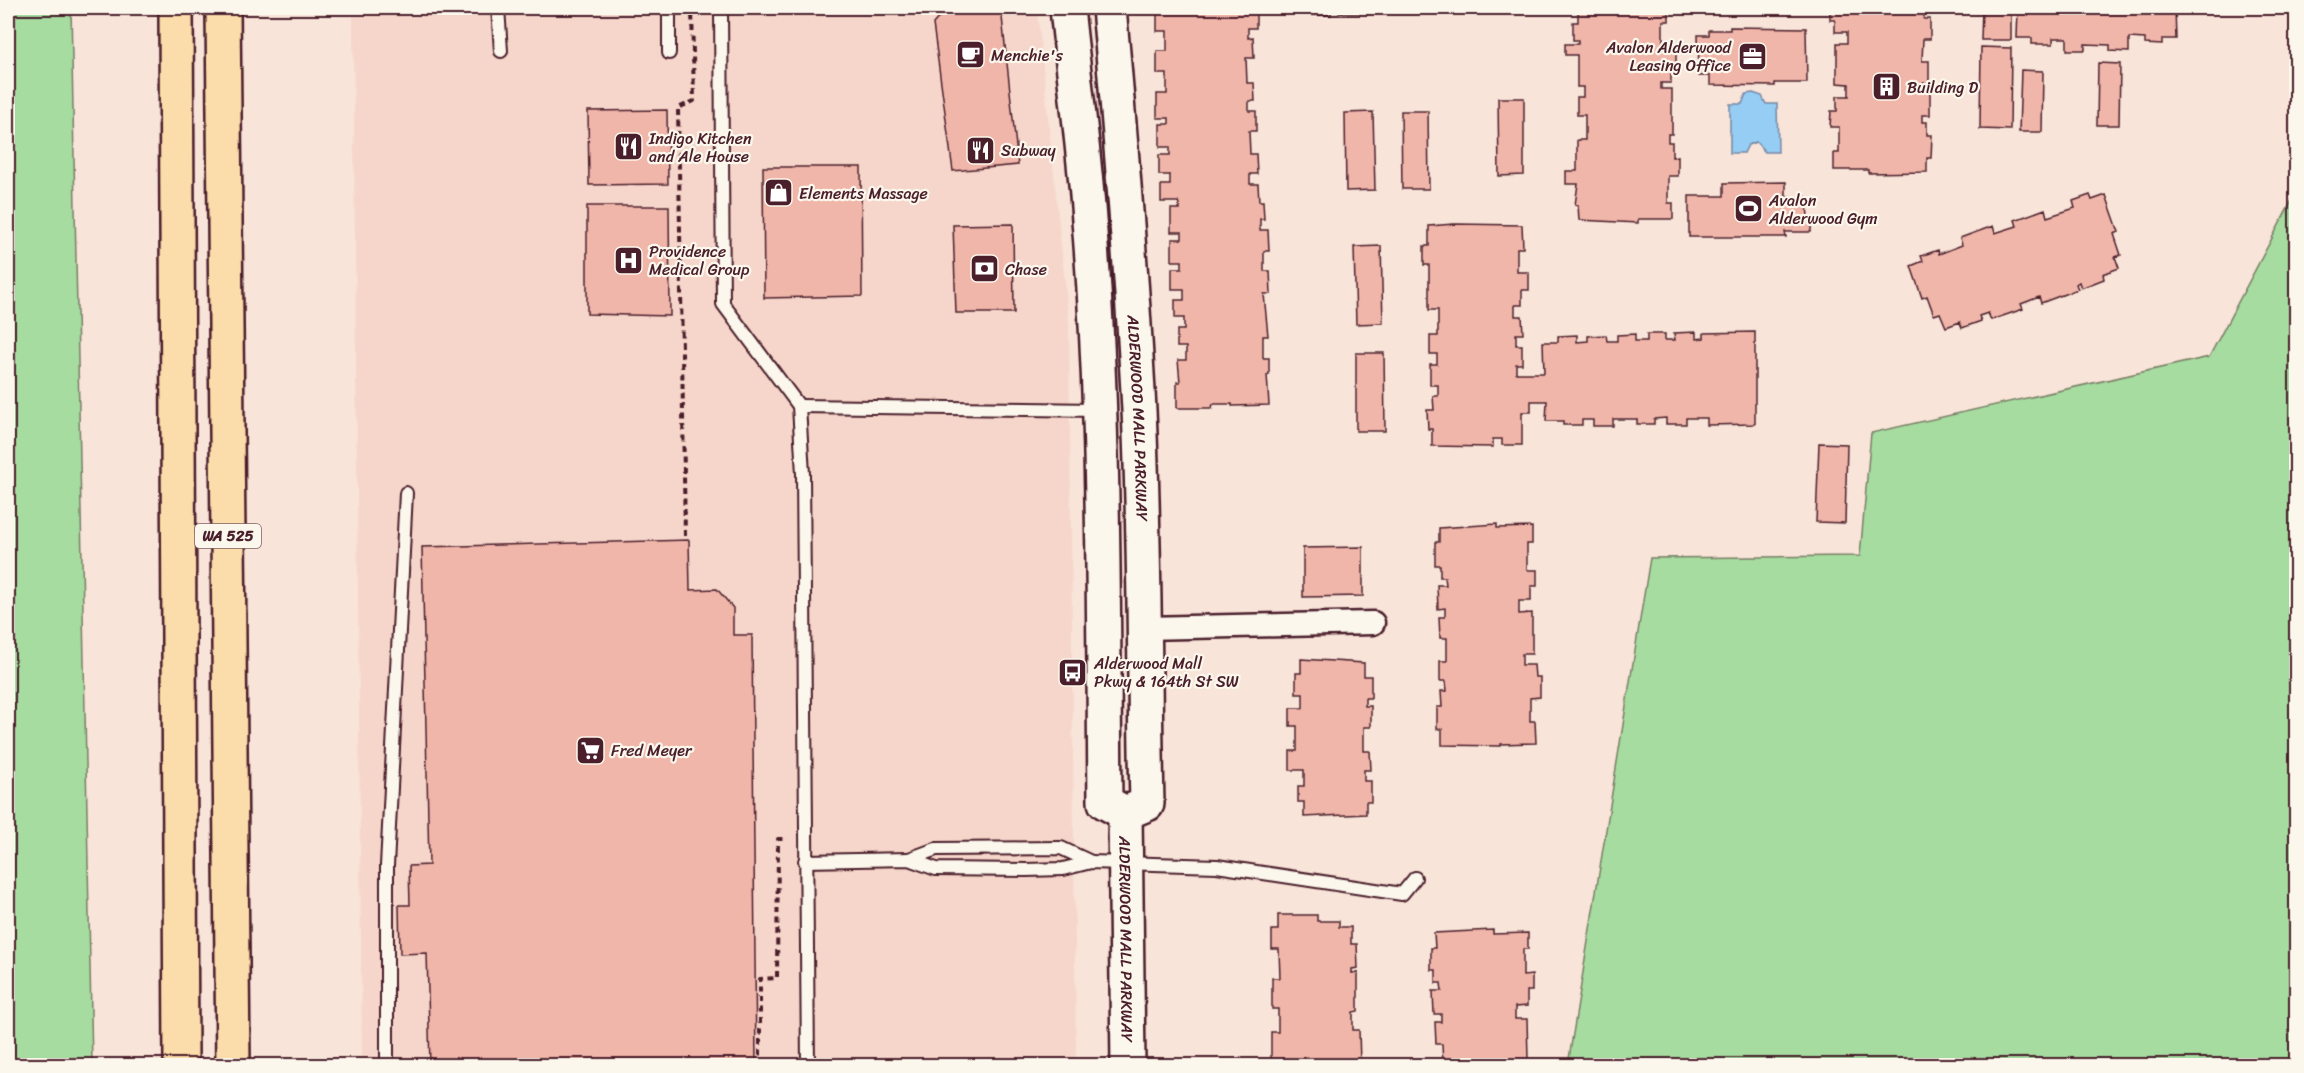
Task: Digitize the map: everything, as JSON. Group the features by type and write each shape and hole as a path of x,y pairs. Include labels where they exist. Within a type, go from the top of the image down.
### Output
{"highway":[{"name":"WA 525","path":"176,8 181,1065"},
{"name":"WA 525","path":"223,8 233,1065"}],"main road":[{"name":"ALDERWOOD MALL PARKWAY","path":"1066,8 1089,220 1098,410 1105,802 1125,813"},
{"name":"ALDERWOOD MALL PARKWAY","path":"1109,8 1128,218 1138,400 1144,628 1147,804 1125,813"},
{"name":"ALDERWOOD MALL PARKWAY","path":"1125,813 1128,1065"}],"street":[{"path":"1144,628 1373,623"}],"lane":[{"path":"498,8 501,51"},
{"path":"669,8 669,53"},
{"path":"721,8 723,304 799,406 803,474 808,1065"},
{"path":"799,406 1098,410"},
{"path":"387,1065 387,866 406,493"},
{"path":"805,861 909,859 936,849 1060,848 1091,862"},
{"path":"909,859 936,869 1063,869 1091,862 1217,866 1402,894 1415,878"}],"path":[{"path":"685,536 678,108 694,101 692,8"},
{"path":"760,1065 760,979 777,978 778,839 805,839"}],"shaded area":[{"path":"353,8 1037,8 1069,324 1076,1065 362,1065"}],"green space":[{"path":"8,8 71,8 92,1065 8,1065"},
{"path":"2296,193 2296,1065 1568,1065 1650,558 1860,556 1871,433 2209,357"}],"water":[{"path":"1753,93 1762,96 1766,104 1777,104 1778,152 1765,152 1756,142 1748,145 1744,153 1730,153 1730,104 1742,104 1746,94"}],"building":[{"path":"758,8 901,8 900,9"},
{"path":"947,8 1001,8 1018,165 953,171 933,24"},
{"path":"1157,8 1256,8 1256,28 1248,28 1248,38 1253,37 1254,58 1246,58 1247,83 1254,83 1255,101 1249,101 1249,111 1256,111 1256,131 1249,131 1250,154 1256,154 1257,174 1250,174 1250,184 1258,184 1259,201 1263,201 1264,219 1260,219 1260,230 1268,230 1269,251 1264,251 1264,271 1270,271 1271,294 1264,294 1268,336 1263,336 1263,358 1269,358 1269,375 1267,375 1269,405 1213,404 1212,408 1177,408 1177,382 1180,382 1178,360 1186,360 1186,347 1177,347 1177,330 1184,330 1184,318 1175,318 1175,300 1184,300 1184,289 1172,289 1172,268 1182,268 1182,261 1172,261 1172,239 1182,239 1182,232 1171,232 1171,209 1180,209 1178,202 1161,202 1161,185 1170,185 1170,175 1159,175 1159,155 1170,155 1170,147 1160,147 1160,124 1169,124 1169,118 1157,118 1157,94 1167,94 1167,74 1157,74 1157,51 1167,51 1167,31 1157,31"},
{"path":"1281,8 1302,8 1302,14 1281,14"},
{"path":"1310,8 1331,8 1331,15 1310,15"},
{"path":"1339,8 1361,8 1361,13 1339,13"},
{"path":"1384,8 1403,8 1403,11 1384,11"},
{"path":"1414,8 1432,8 1432,11 1414,11"},
{"path":"1455,8 1505,8 1505,12 1455,13"},
{"path":"1578,8 1669,8 1669,21 1663,21 1663,48 1676,48 1676,68 1671,68 1671,83 1661,83 1661,89 1672,89 1672,134 1668,134 1668,142 1672,142 1672,157 1678,156 1678,176 1668,176 1668,203 1673,203 1673,219 1638,219 1638,223 1579,220 1578,205 1575,205 1578,184 1566,184 1566,171 1577,171 1577,140 1585,140 1585,115 1577,115 1577,97 1583,97 1583,87 1577,87 1577,55 1565,55 1565,44 1578,44 1578,40 1573,40 1573,22 1578,22"},
{"name":"Building D","path":"1830,8 1924,8 1924,19 1930,19 1930,39 1923,39 1922,61 1929,61 1929,83 1923,83 1923,91 1930,91 1930,115 1922,115 1922,122 1927,122 1927,135 1932,135 1931,158 1927,158 1927,172 1868,173 1868,170 1834,170 1834,153 1839,153 1839,127 1830,127 1831,111 1837,111 1837,96 1849,96 1849,84 1837,83 1837,43 1847,43 1847,32 1835,32 1835,20 1830,20"},
{"path":"1982,8 2011,8 2011,40 1981,40"},
{"path":"2018,8 2175,8 2176,39 2162,39 2162,45 2145,44 2145,39 2129,38 2129,52 2110,51 2110,45 2085,44 2085,50 2067,50 2067,38 2053,38 2053,44 2032,44 2032,38 2017,38"},
{"name":"Avalon Alderwood Leasing Office","path":"1730,27 1806,28 1807,83 1775,83 1775,86 1710,85 1710,76 1699,76 1698,35 1709,35 1709,30 1730,30"},
{"path":"1981,47 2011,48 2010,130 1980,129"},
{"path":"2098,63 2120,64 2119,125 2097,125"},
{"path":"2021,70 2043,71 2042,132 2019,132"},
{"path":"1498,98 1524,98 1524,175 1499,176"},
{"name":"Indigo Kitchen and Ale House","path":"667,110 668,184 589,185 588,111"},
{"path":"1401,111 1428,111 1429,189 1402,189"},
{"path":"1373,112 1375,190 1346,191 1345,113"},
{"path":"763,167 861,167 862,296 764,298"},
{"name":"Avalon Alderwood Gym","path":"1786,182 1786,197 1807,197 1811,232 1785,232 1786,237 1689,237 1689,196 1724,196 1724,183"},
{"path":"2090,195 2092,200 2106,195 2119,232 2114,234 2121,255 2115,257 2119,268 2103,274 2104,279 2081,288 2079,282 2076,284 2078,289 2041,303 2039,297 2021,304 2023,309 1991,320 1988,313 1979,316 1981,321 1962,328 1960,322 1946,327 1940,313 1934,315 1927,296 1922,298 1911,266 1923,261 1921,256 1938,250 1939,254 1962,245 1960,238 1993,226 1995,233 2017,226 2015,220 2045,209 2047,217 2075,208 2073,201"},
{"name":"Providence Medical Group","path":"587,206 669,206 670,316 587,314"},
{"name":"Chase","path":"1013,224 1014,313 956,313 953,225"},
{"path":"1522,225 1523,248 1517,248 1517,272 1529,272 1529,290 1522,290 1522,305 1515,305 1515,316 1522,316 1523,334 1516,334 1516,345 1522,345 1522,364 1516,364 1516,373 1544,373 1543,342 1558,342 1558,336 1577,335 1577,342 1588,341 1588,336 1606,335 1607,341 1617,341 1617,335 1635,334 1635,341 1647,341 1647,334 1665,334 1665,340 1675,340 1674,333 1696,332 1696,339 1704,338 1704,333 1755,332 1755,424 1707,425 1707,418 1686,418 1686,424 1666,424 1666,418 1654,419 1654,424 1637,424 1637,419 1613,419 1613,426 1593,426 1593,420 1582,420 1582,425 1563,425 1563,421 1546,421 1547,401 1531,401 1531,412 1522,412 1522,445 1502,445 1502,439 1493,439 1493,447 1432,446 1432,429 1428,429 1427,410 1434,410 1433,396 1438,396 1438,385 1430,385 1430,364 1437,364 1437,354 1430,354 1430,336 1438,336 1438,310 1429,310 1429,265 1424,265 1424,246 1429,246 1429,226"},
{"path":"1381,246 1383,323 1356,324 1354,247"},
{"path":"1356,353 1384,353 1385,431 1356,431"},
{"path":"1819,443 1847,444 1845,523 1816,522"},
{"path":"1497,524 1497,528 1532,527 1532,544 1527,544 1527,570 1537,570 1537,586 1531,586 1531,601 1519,601 1519,614 1532,613 1532,654 1522,654 1522,665 1534,665 1535,677 1540,677 1540,697 1530,698 1530,721 1535,721 1536,743 1501,744 1501,746 1442,745 1442,729 1437,729 1437,707 1442,707 1441,691 1447,691 1446,681 1440,681 1440,661 1447,661 1447,638 1440,638 1439,617 1445,617 1445,608 1438,609 1437,585 1446,585 1445,577 1440,577 1440,565 1435,565 1435,542 1439,542 1439,528"},
{"name":"Fred Meyer","path":"689,540 690,590 717,589 733,608 733,635 752,635 756,1066 430,1066 427,953 400,954 399,905 410,905 409,866 429,865 422,547"},
{"path":"1363,547 1363,596 1303,597 1303,548"},
{"path":"1301,659 1364,663 1364,676 1371,676 1371,698 1365,698 1365,706 1371,706 1371,727 1364,727 1364,751 1370,751 1371,770 1364,770 1364,781 1371,781 1371,802 1366,802 1366,814 1304,817 1304,802 1298,802 1298,786 1304,786 1304,770 1290,770 1290,751 1297,751 1297,726 1290,726 1290,708 1303,708 1303,694 1296,694 1296,673 1301,673"},
{"path":"1278,915 1317,915 1317,921 1339,921 1339,927 1351,927 1351,944 1357,944 1358,968 1352,969 1352,973 1358,972 1358,1011 1353,1012 1353,1030 1359,1030 1360,1064 1271,1066 1271,1032 1278,1032 1278,1009 1272,1009 1272,978 1280,978 1279,949 1272,949 1272,930 1278,930"},
{"path":"1493,930 1493,934 1528,933 1528,949 1523,949 1523,976 1532,975 1532,991 1527,991 1527,1006 1515,1007 1515,1019 1527,1019 1528,1059 1518,1060 1518,1066 1443,1066 1442,1044 1436,1044 1435,1022 1441,1022 1441,1014 1434,1014 1433,991 1442,991 1441,983 1436,983 1436,970 1431,970 1431,948 1435,948 1434,933"}],"place":[{"name":"Menchie's","path":"970,55"},
{"name":"Avalon Alderwood Leasing Office","path":"1752,56"},
{"name":"Building D","path":"1886,87"},
{"name":"Indigo Kitchen and Ale House","path":"628,147"},
{"name":"Subway","path":"980,150"},
{"name":"Elements Massage","path":"778,193"},
{"name":"Avalon Alderwood Gym","path":"1748,209"},
{"name":"Providence Medical Group","path":"628,260"},
{"name":"Chase","path":"984,269"},
{"name":"Alderwood Mall Pkwy & 164th St SW","path":"1073,672"},
{"name":"Fred Meyer","path":"590,750"}]}
